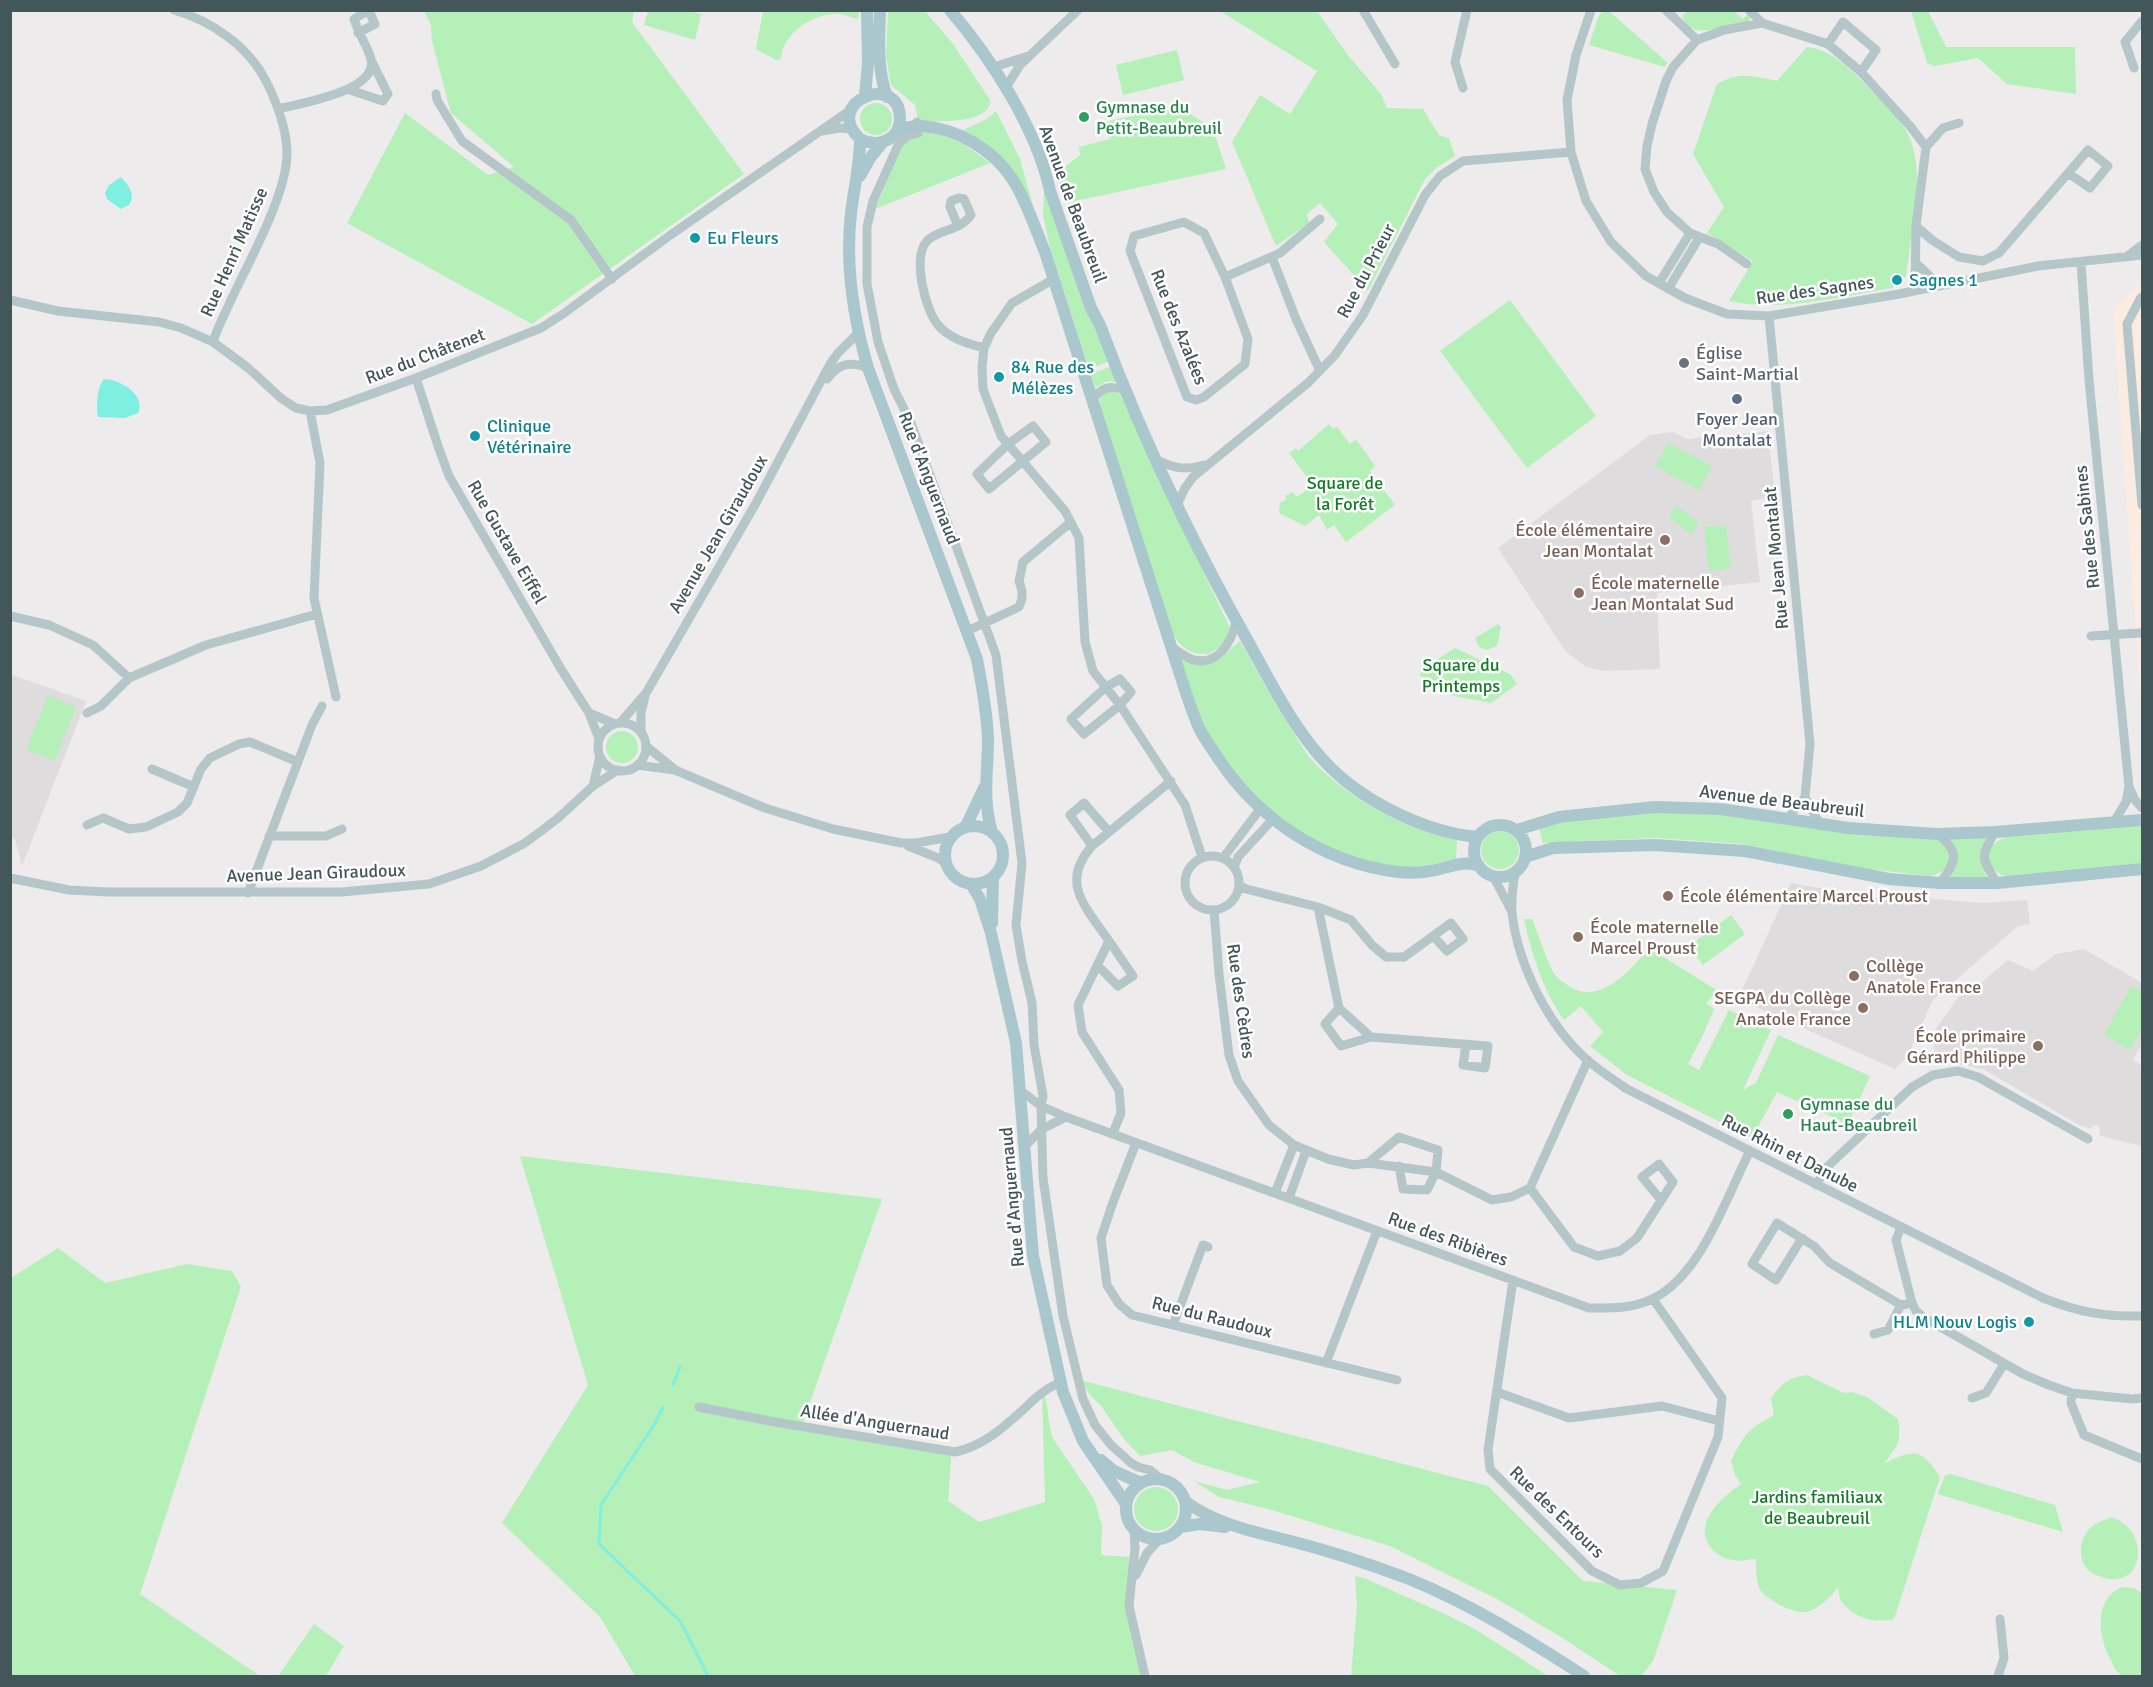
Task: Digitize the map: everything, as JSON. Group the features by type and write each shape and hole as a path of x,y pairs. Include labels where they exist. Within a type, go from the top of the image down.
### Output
{"main road":[{"path":"865,96 868,63 867,10"},
{"path":"880,10 882,82 887,97"},
{"name":"Avenue de Beaubreuil","path":"950,10 974,38 994,67 1029,133 1046,174 1091,308 1154,458 1195,545 1236,621 1302,732 1316,752 1340,777 1402,815 1451,834 1478,837 1489,827 1497,825 1516,830 1559,817 1655,807 1721,809 1892,832 1937,834 1995,832 2142,820"},
{"path":"852,109 858,100 865,96 876,94 887,97 899,111 898,129 918,124 959,135 997,160 1012,179 1023,198 1054,279 1170,646 1200,730 1226,770 1260,809 1305,842 1344,859 1397,872 1431,871 1469,863 1479,866 1493,876 1501,877 1515,872 1522,865 1525,857 1525,842 1516,830"},
{"name":"Rue d'Anguernaud","path":"852,109 850,122 856,134 857,182 851,214 849,282 858,333 868,368 977,659 984,691 988,737 985,784 988,819 992,832 1001,843 1003,852 1002,861 993,877 991,933"},
{"name":"Rue d'Anguernaud","path":"857,182 870,158 898,129"},
{"path":"856,134 875,144 882,143"},
{"name":"Rue d'Anguernaud","path":"966,826 985,784"},
{"path":"946,863 944,849 954,833 966,826 981,826 992,832"},
{"path":"1478,837 1474,852 1479,866"},
{"path":"1525,857 1553,848 1666,846 1744,851 1889,879 1940,883 1997,884 2142,869"},
{"name":"Rue d'Anguernaud","path":"946,863 953,876 971,884 980,899 991,933 1016,1043 1033,1256 1060,1383 1083,1441 1126,1504"},
{"path":"971,884 979,884 993,877"},
{"name":"Rue d'Anguernaud","path":"1091,1451 1114,1470 1141,1483"},
{"path":"1180,1527 1185,1515 1185,1502 1177,1487 1161,1479 1148,1480 1131,1491 1126,1504 1127,1518 1134,1530 1146,1537 1160,1539 1180,1527 1200,1524 1242,1529 1311,1546 1409,1579 1480,1613 1541,1648 1584,1677"},
{"path":"1185,1502 1216,1519 1242,1529"}],"street":[{"name":"Rue Henri Matisse","path":"174,10 216,28 237,44 261,72 279,109 287,152 275,206 213,342"},
{"path":"1005,89 1014,72 1078,10"},
{"path":"1363,10 1395,64"},
{"path":"1463,88 1455,62 1467,10"},
{"path":"1749,10 1762,23 1828,44 1861,72 1926,147"},
{"path":"350,90 383,101 388,94 358,33 354,19 369,11 375,24 358,33"},
{"name":"Rue des Sagnes","path":"1590,11 1576,56 1567,100 1570,152 1586,201 1611,242 1646,276 1685,298 1727,314 1769,316 2038,266 2142,255"},
{"path":"1672,12 1697,40"},
{"path":"2134,68 2125,42 2142,21"},
{"path":"1828,44 1844,22 1876,50 1861,72"},
{"path":"1747,264 1718,244 1690,233 1667,212 1654,192 1646,169 1647,146 1666,81 1673,67 1697,40 1724,30 1762,23"},
{"path":"994,67 1030,55"},
{"path":"279,109 350,90 365,79 370,70 371,60"},
{"path":"436,94 437,100 462,141 571,220 612,279"},
{"name":"Rue du Châtenet","path":"310,411 327,410 536,331 852,109"},
{"path":"1915,290 1916,226 1926,147 1943,128 1959,123"},
{"path":"918,124 918,133 907,136 898,143 873,201 867,227 867,284 878,342 894,389 911,423 1000,671 1022,862 1016,925 1032,1003 1034,1045 1043,1096 1041,1106 1043,1178 1063,1316 1083,1399 1095,1425 1111,1445 1131,1463 1150,1470 1161,1479"},
{"name":"Rue du Châtenet","path":"817,133 839,128 856,134"},
{"name":"Rue du Prieur","path":"1177,505 1193,477 1309,382 1335,355 1358,322 1425,195 1440,176 1463,161 1570,152"},
{"path":"1916,226 1932,240 1959,257 1983,261 1999,253 2068,173"},
{"path":"1226,277 1280,253 1320,219"},
{"name":"Rue des Azalées","path":"1184,222 1204,233 1226,277 1248,339 1245,364 1204,397 1196,400 1187,397 1130,251 1134,236 1184,222"},
{"path":"958,226 928,240 921,253 922,283 929,309 939,326 956,339 984,348"},
{"path":"1659,283 1690,233"},
{"path":"1668,289 1699,238"},
{"path":"2126,257 2142,245"},
{"path":"1272,257 1296,319 1320,371"},
{"name":"Rue des Sabines","path":"2081,263 2090,391 2129,787 2142,808"},
{"path":"1917,264 1932,275 1940,286"},
{"path":"1054,279 1012,303 991,333 984,348 983,389 1001,436 1065,511 1079,538 1084,642 1093,671 1120,705 1171,781 1185,805 1202,857"},
{"path":"2142,297 2127,324 2142,505"},
{"path":"10,300 58,311 159,322 182,328 213,342 247,367 282,399 296,408 310,411 320,463 314,598 336,697"},
{"name":"Rue Jean Montalat","path":"1769,316 1810,744 1805,797"},
{"name":"Avenue Jean Giraudoux","path":"618,723 646,693 756,503 830,364 858,333"},
{"name":"Avenue Jean Giraudoux","path":"817,390 833,370 843,364 855,364 868,368"},
{"name":"Rue Gustave Eiffel","path":"416,378 438,446 454,485 561,669 590,713 599,739"},
{"path":"1092,399 1103,388 1113,386 1125,390"},
{"path":"1033,426 1046,442 1023,462 989,489 977,474 1008,444 1033,426"},
{"name":"Rue du Prieur","path":"1154,458 1176,468 1189,469 1209,463"},
{"path":"967,631 1019,608 1022,599 1020,573 1023,562 1071,522"},
{"path":"87,713 101,706 129,678 206,645 317,614"},
{"path":"10,616 49,625 93,645 129,678"},
{"path":"1170,646 1192,659 1211,659 1225,649 1236,621"},
{"path":"2091,636 2140,633"},
{"path":"1120,679 1131,692 1120,705 1084,735 1071,719 1106,687 1120,679"},
{"name":"Avenue Jean Giraudoux","path":"641,733 641,714 646,693"},
{"path":"248,893 312,725 322,706"},
{"path":"590,713 618,723 632,725 641,733 646,746 675,770"},
{"path":"618,723 603,731 599,739 600,756 610,768 631,769 642,759 646,746"},
{"path":"87,825 103,818 129,829 146,828 178,812 188,803 201,769 210,758 239,744 250,742 298,762"},
{"path":"593,786 600,756"},
{"path":"637,765 675,770 765,808 833,829 901,843 946,863"},
{"path":"152,769 194,787"},
{"name":"Avenue Jean Giraudoux","path":"11,880 69,890 248,893 342,892 429,884 481,866 525,843 557,819 593,786 618,770"},
{"path":"1097,965 1118,986 1133,976 1081,900 1074,876 1083,855 1092,846 1171,781"},
{"name":"Rue des Sabines","path":"2114,822 2123,809 2129,787"},
{"path":"1787,819 1805,797 1819,823"},
{"path":"1092,846 1070,815 1084,803 1109,832"},
{"path":"1223,858 1260,809"},
{"path":"1234,867 1238,857 1272,820"},
{"path":"269,836 326,836 342,829"},
{"path":"1995,832 1984,850 1984,865 1997,884"},
{"path":"1937,834 1944,839 1953,853 1953,866 1940,883"},
{"path":"901,843 916,843 950,837"},
{"path":"1202,857 1223,858 1237,872 1239,885 1237,894 1223,908 1214,910 1197,906 1186,893 1185,876 1194,862 1202,857"},
{"name":"Rue Rhin et Danube","path":"1512,913 1515,872"},
{"name":"Rue Rhin et Danube","path":"1493,876 1512,913 1535,991 1560,1031 1574,1048 1627,1089 2043,1298 2069,1308 2106,1316 2142,1316"},
{"path":"1239,885 1246,889 1318,908 1350,920 1386,957 1404,957 1433,936"},
{"path":"1318,908 1339,1008 1371,1037"},
{"name":"Rue des Cèdres","path":"1214,910 1229,1055 1238,1081 1269,1125 1294,1145 1328,1159 1354,1165 1368,1163 1436,1172 1492,1200 1511,1197 1530,1188"},
{"path":"1109,941 1078,1005 1082,1032 1119,1090 1122,1113 1113,1133"},
{"path":"1339,1008 1325,1024 1341,1046 1371,1037 1466,1044"},
{"path":"1588,1060 1530,1188 1574,1247 1598,1256 1620,1251 1637,1238 1660,1200"},
{"path":"1816,1185 1827,1167 1912,1087 1933,1075 1958,1071 1978,1077 2088,1139"},
{"name":"Rue des Ribières","path":"1021,1091 1041,1106 1066,1117 1589,1308 1624,1308 1653,1299 1674,1285 1695,1262 1750,1152"},
{"path":"1024,1147 1042,1129 1066,1117"},
{"path":"1368,1163 1399,1137 1438,1150 1436,1172 1427,1190 1403,1189 1399,1166"},
{"name":"Rue du Raudoux","path":"1136,1143 1101,1238 1107,1285 1119,1304 1132,1315 1396,1380"},
{"path":"1275,1193 1294,1145"},
{"path":"1289,1198 1306,1151"},
{"path":"1802,1239 1776,1280 1752,1264 1777,1223 1814,1246 1830,1263 1901,1305 1912,1304"},
{"path":"1901,1227 1896,1240 1912,1304 1923,1317 2023,1374 2072,1393 2142,1398"},
{"path":"1326,1363 1377,1231"},
{"path":"1173,1325 1203,1245 1208,1247"},
{"name":"Rue des Entours","path":"1513,1280 1488,1450 1490,1469 1592,1570 1620,1585 1641,1583 1663,1571 1718,1437 1722,1398 1653,1299"},
{"path":"1874,1334 1888,1330 1901,1305"},
{"path":"1972,1398 1986,1393 2004,1364"},
{"name":"Allée d'Anguernaud","path":"699,1407 955,1452 980,1443 1039,1395 1060,1383"},
{"path":"1497,1392 1569,1418 1662,1406 1719,1420"},
{"path":"2072,1393 2071,1403 2084,1435 2142,1459"},
{"path":"1134,1530 1130,1606 1144,1677"},
{"path":"1133,1580 1144,1558 1160,1539"},
{"path":"1998,1677 2004,1658 2000,1619"}],"shaded area":[{"path":"2142,285 2142,723 2113,310 2136,286"},
{"path":"1768,431 1775,497 1751,501 1760,582 1657,593 1660,669 1604,671 1586,667 1565,651 1498,548 1650,435 1673,432 1687,439"},
{"path":"10,674 86,701 22,866 15,839 11,837"},
{"name":"Collège Anatole France","path":"1791,883 1877,898 1887,895 1983,903 2027,900 2030,924 2018,926 1933,1000 1907,1057 1895,1069 1738,999"},
{"name":"École primaire Gérard Philippe","path":"2084,949 2142,983 2142,1044 2133,1060 2142,1066 2142,1146 2100,1136 2099,1126 2093,1125 2091,1129 2079,1125 1983,1069 1964,1065 1940,1065 1935,1056 1934,1039 1937,1027 1966,986 1977,986 2008,960 2033,971 2056,954"}],"green space":[{"path":"763,10 859,11 858,19 830,14 802,26 787,41 781,59 776,60 756,49"},
{"path":"1603,10 1609,11 1668,63 1665,67 1589,45"},
{"path":"1733,10 1743,19 1749,13 1750,21 1697,30 1691,28 1682,16 1687,11"},
{"path":"424,11 634,11 632,22 744,174 532,324 347,223 405,113 488,175 514,167 451,113 432,41 431,25"},
{"path":"648,11 689,11 701,14 695,40 644,25"},
{"path":"888,11 925,11 953,44 990,100 988,108 982,114 962,120 921,122 918,120 915,105 891,85 886,55"},
{"path":"1220,11 1317,11 1347,54 1381,94 1387,108 1423,109 1439,135 1449,138 1455,156 1436,168 1425,179 1368,291 1324,242 1338,224 1320,203 1307,214 1309,223 1276,246 1232,142 1260,95 1290,114 1317,71"},
{"path":"1911,11 1928,11 1946,47 2075,47 2076,94 2007,84 1978,58 1935,66 1927,63"},
{"path":"1807,47 1831,55 1852,71 1895,115 1911,142 1916,160 1917,179 1906,276 1892,288 1810,302 1770,305 1729,301 1753,261 1707,233 1724,207 1693,154 1717,84 1740,76 1754,76 1777,81"},
{"path":"1177,50 1184,80 1123,95 1116,65"},
{"path":"876,103 887,108 892,119 887,130 876,135 865,130 860,119 865,108"},
{"path":"1177,105 1213,129 1226,169 1066,203 1056,174 1080,155 1079,147 1110,139 1106,122"},
{"path":"996,111 1020,159 1038,224 1023,189 963,130 985,120"},
{"path":"926,132 960,143 990,163 875,209 902,145 910,137"},
{"path":"1044,190 1110,361 1089,369 1049,244 1043,215"},
{"path":"1510,300 1596,416 1527,468 1440,351"},
{"path":"1110,367 1117,382 1107,381 1095,388 1090,374"},
{"path":"1116,391 1122,396 1230,628 1223,645 1209,654 1188,650 1172,634 1100,407 1100,398 1104,392"},
{"name":"Square de la Forêt","path":"1329,424 1333,429 1337,427 1350,444 1356,439 1375,466 1370,471 1395,505 1346,542 1334,525 1327,530 1319,515 1305,526 1279,513 1280,503 1287,499 1285,496 1292,492 1297,497 1313,485 1289,453 1296,448 1298,451"},
{"path":"1668,443 1712,466 1699,490 1655,466"},
{"path":"1677,506 1699,523 1691,534 1669,517"},
{"path":"1726,525 1731,568 1709,571 1704,527"},
{"path":"1498,624 1501,627 1497,646 1487,650 1479,647 1475,638"},
{"path":"1240,641 1279,710 1311,759 1342,787 1378,810 1418,829 1457,840 1456,859 1422,866 1401,867 1373,863 1345,854 1291,825 1245,785 1226,762 1211,738 1180,656 1213,660"},
{"name":"Square du Printemps","path":"1455,648 1510,674 1517,684 1491,703 1454,696 1420,676 1421,670"},
{"path":"48,695 76,707 55,761 26,750"},
{"path":"622,731 633,736 638,747 633,758 622,763 611,758 606,747 611,736"},
{"path":"1655,813 1710,813 1837,832 1938,840 1951,857 1942,872 1929,876 1851,867 1743,844 1655,838 1543,843 1539,828 1558,823"},
{"path":"2142,826 2142,863 2010,877 1995,871 1989,859 1992,847 1997,841 2006,837"},
{"path":"1500,831 1513,837 1519,850 1513,863 1500,869 1487,863 1481,850 1487,837"},
{"path":"1949,837 1986,838 1981,849 1981,859 1988,879 1948,877 1955,867 1957,858"},
{"path":"1731,915 1745,934 1703,965 1689,946"},
{"path":"1524,919 1532,919 1555,975 1578,991 1601,990 1612,984 1623,976 1649,948 1718,991 1706,1003 1714,1009 1688,1064 1699,1070 1729,1010 1771,1030 1743,1090 1756,1083 1778,1035 1870,1076 1848,1124 1777,1092 1752,1138 1627,1075 1590,1046 1603,1032 1581,1006 1564,1020 1556,1008 1539,971"},
{"path":"2131,986 2142,992 2142,1028 2130,1050 2104,1035"},
{"path":"520,1156 882,1199 801,1428 952,1447 948,1501 979,1522 1045,1502 1042,1388 1054,1440 1094,1499 1102,1526 1101,1555 1129,1557 1129,1606 1145,1676 635,1676 600,1617 502,1523 588,1385"},
{"path":"58,1248 105,1283 187,1264 232,1271 241,1287 140,1594 260,1676 11,1676 11,1278"},
{"name":"Jardins familiaux de Beaubreuil","path":"1807,1375 1844,1393 1852,1392 1867,1397 1898,1419 1897,1443 1885,1463 1911,1453 1917,1454 1928,1461 1940,1477 1894,1619 1872,1620 1852,1612 1841,1601 1838,1587 1814,1609 1799,1612 1787,1608 1769,1598 1759,1588 1756,1559 1738,1561 1724,1558 1712,1549 1706,1540 1705,1530 1711,1512 1741,1484 1735,1475 1731,1461 1740,1444 1752,1429 1774,1415 1771,1398 1778,1389 1790,1379"},
{"path":"1080,1380 1488,1486 1583,1581 1677,1590 1653,1661 1641,1676 1620,1676 1499,1600 1390,1546 1268,1509 1219,1497 1194,1481 1227,1490 1260,1482 1194,1462 1172,1450 1140,1456 1124,1439"},
{"path":"1951,1474 2055,1505 2063,1532 1938,1494 1945,1475"},
{"path":"1156,1487 1172,1493 1178,1509 1172,1525 1156,1531 1140,1525 1134,1509 1140,1493"},
{"path":"2111,1517 2124,1524 2133,1534 2138,1546 2138,1558 2134,1569 2126,1576 2114,1579 2098,1576 2089,1571 2084,1564 2081,1552 2085,1534 2089,1529"},
{"path":"1355,1576 1364,1578 1475,1629 1548,1676 1351,1676 1357,1605"},
{"path":"2121,1587 2134,1588 2142,1593 2142,1676 2128,1677 2118,1672 2108,1655 2102,1638 2101,1619 2105,1602"},
{"path":"314,1624 344,1646 326,1676 278,1676"}],"water":[{"path":"121,177 129,187 132,197 129,205 121,209 107,199 105,193 109,185"},
{"path":"104,379 124,385 135,394 140,406 138,413 125,418 98,417 98,396"}],"waterway":[{"path":"673,1385 680,1367"},
{"path":"663,1407 656,1422 601,1505 599,1544 680,1621 708,1676"}],"place":[{"name":"Gymnase du Petit-Beaubreuil","path":"1084,117"},
{"name":"Eu Fleurs","path":"695,238"},
{"name":"Sagnes 1","path":"1897,280"},
{"name":"Église Saint-Martial","path":"1684,363"},
{"name":"84 Rue des Mélèzes","path":"999,377"},
{"name":"Foyer Jean Montalat","path":"1737,399"},
{"name":"Clinique Vétérinaire","path":"475,436"},
{"name":"École élémentaire Jean Montalat","path":"1665,540"},
{"name":"École maternelle Jean Montalat Sud","path":"1579,593"},
{"name":"École élémentaire Marcel Proust","path":"1668,896"},
{"name":"École maternelle Marcel Proust","path":"1578,937"},
{"name":"Collège Anatole France","path":"1854,976"},
{"name":"SEGPA du Collège Anatole France","path":"1863,1008"},
{"name":"École primaire Gérard Philippe","path":"2038,1046"},
{"name":"Gymnase du Haut-Beaubreil","path":"1788,1114"},
{"name":"HLM Nouv Logis","path":"2029,1322"}]}
